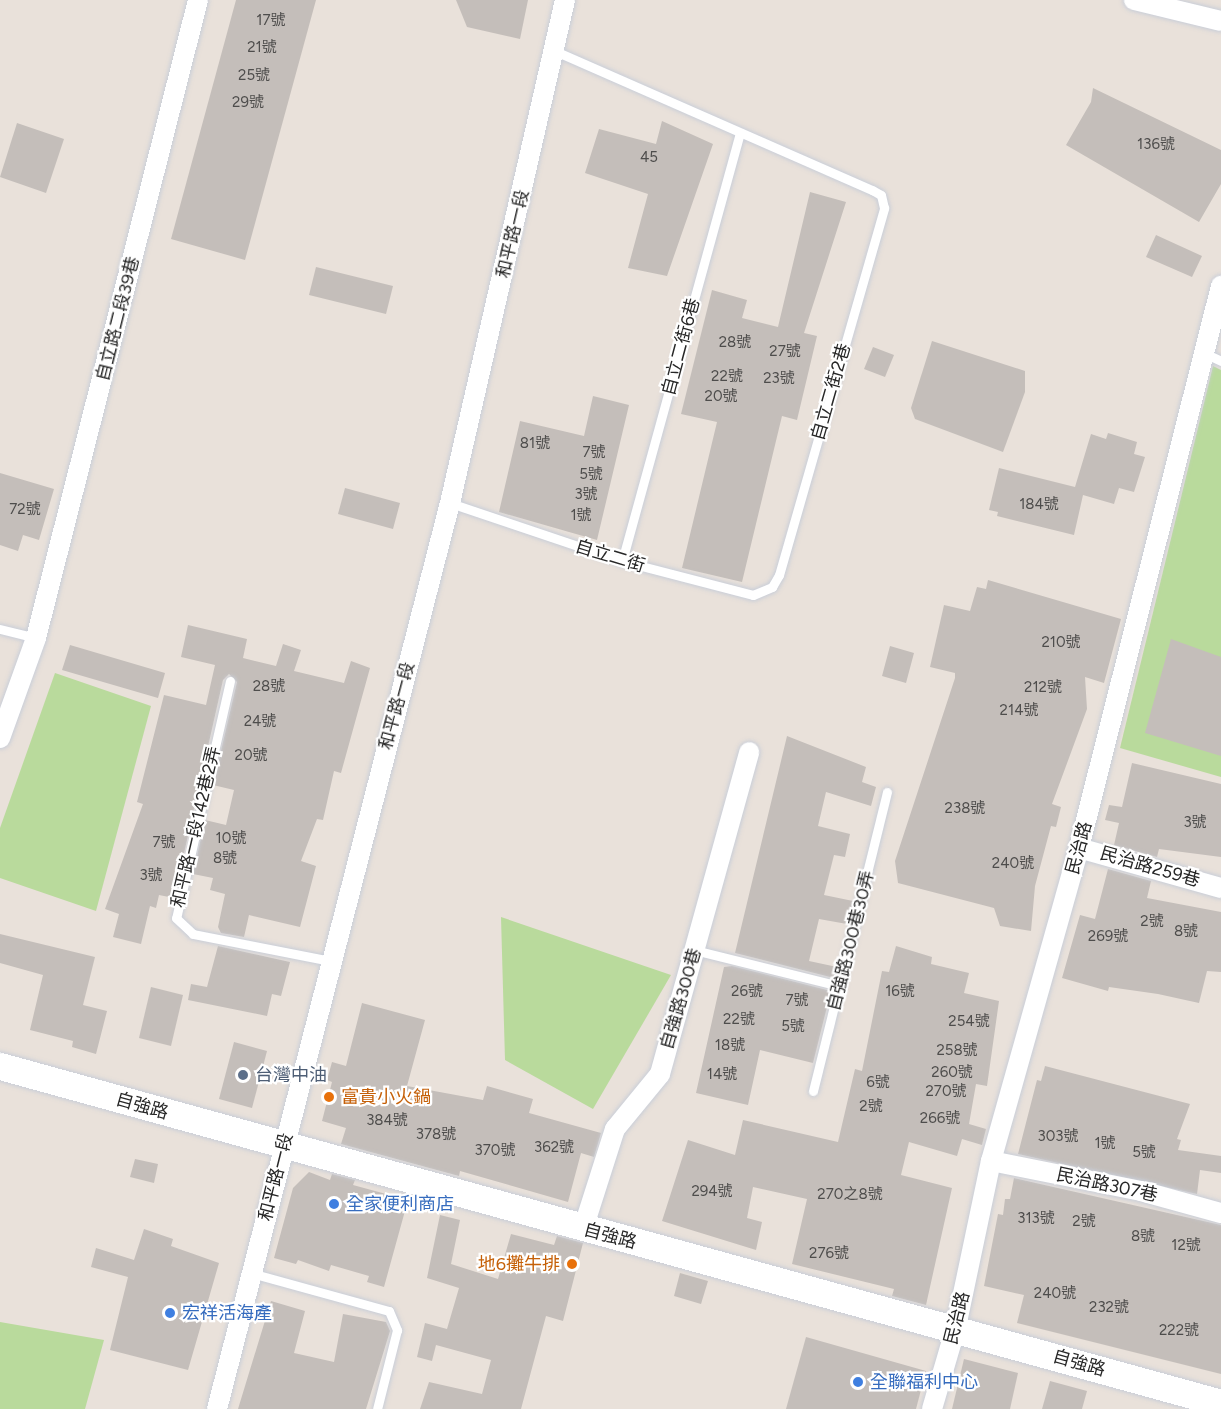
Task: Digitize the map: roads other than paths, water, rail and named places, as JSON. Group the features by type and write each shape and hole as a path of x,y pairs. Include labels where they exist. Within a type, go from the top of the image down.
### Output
{"street":[{"name":"自立路二段39巷","path":"0,738 36,638 198,0"},
{"name":"和平路一段","path":"217,1409 450,503 556,51 565,0"},
{"path":"1134,0 1221,21"},
{"name":"民治路","path":"932,1409 956,1327 992,1161 1213,357 1221,286"},
{"name":"自強路300巷","path":"583,1229 615,1129 660,1074 748,752"},
{"name":"民治路259巷","path":"1079,848 1221,888"},
{"name":"自強路","path":"0,1066 583,1229 956,1327 1221,1403"},
{"name":"民治路307巷","path":"992,1161 1141,1191 1221,1213"}],"lane":[{"path":"556,51 740,133"},
{"name":"自立二街2巷","path":"740,133 881,195 884,208 779,575 772,587"},
{"name":"自立二街6巷","path":"622,561 740,133"},
{"name":"自立二街","path":"450,503 622,561 753,595 772,587"},
{"path":"0,629 36,638"},
{"name":"和平路一段142巷2弄","path":"230,681 176,918 193,934 331,961"},
{"name":"自強路300巷30弄","path":"813,1091 887,792"},
{"path":"694,950 840,986"},
{"path":"251,1273 389,1311 397,1330 377,1409"}],"place":[{"name":"台灣中油","path":"243,1075"},
{"name":"富貴小火鍋","path":"329,1097"},
{"name":"全家便利商店","path":"334,1204"},
{"name":"地6攤牛排","path":"572,1264"},
{"name":"宏祥活海產","path":"170,1313"},
{"name":"全聯福利中心","path":"858,1382"}]}
